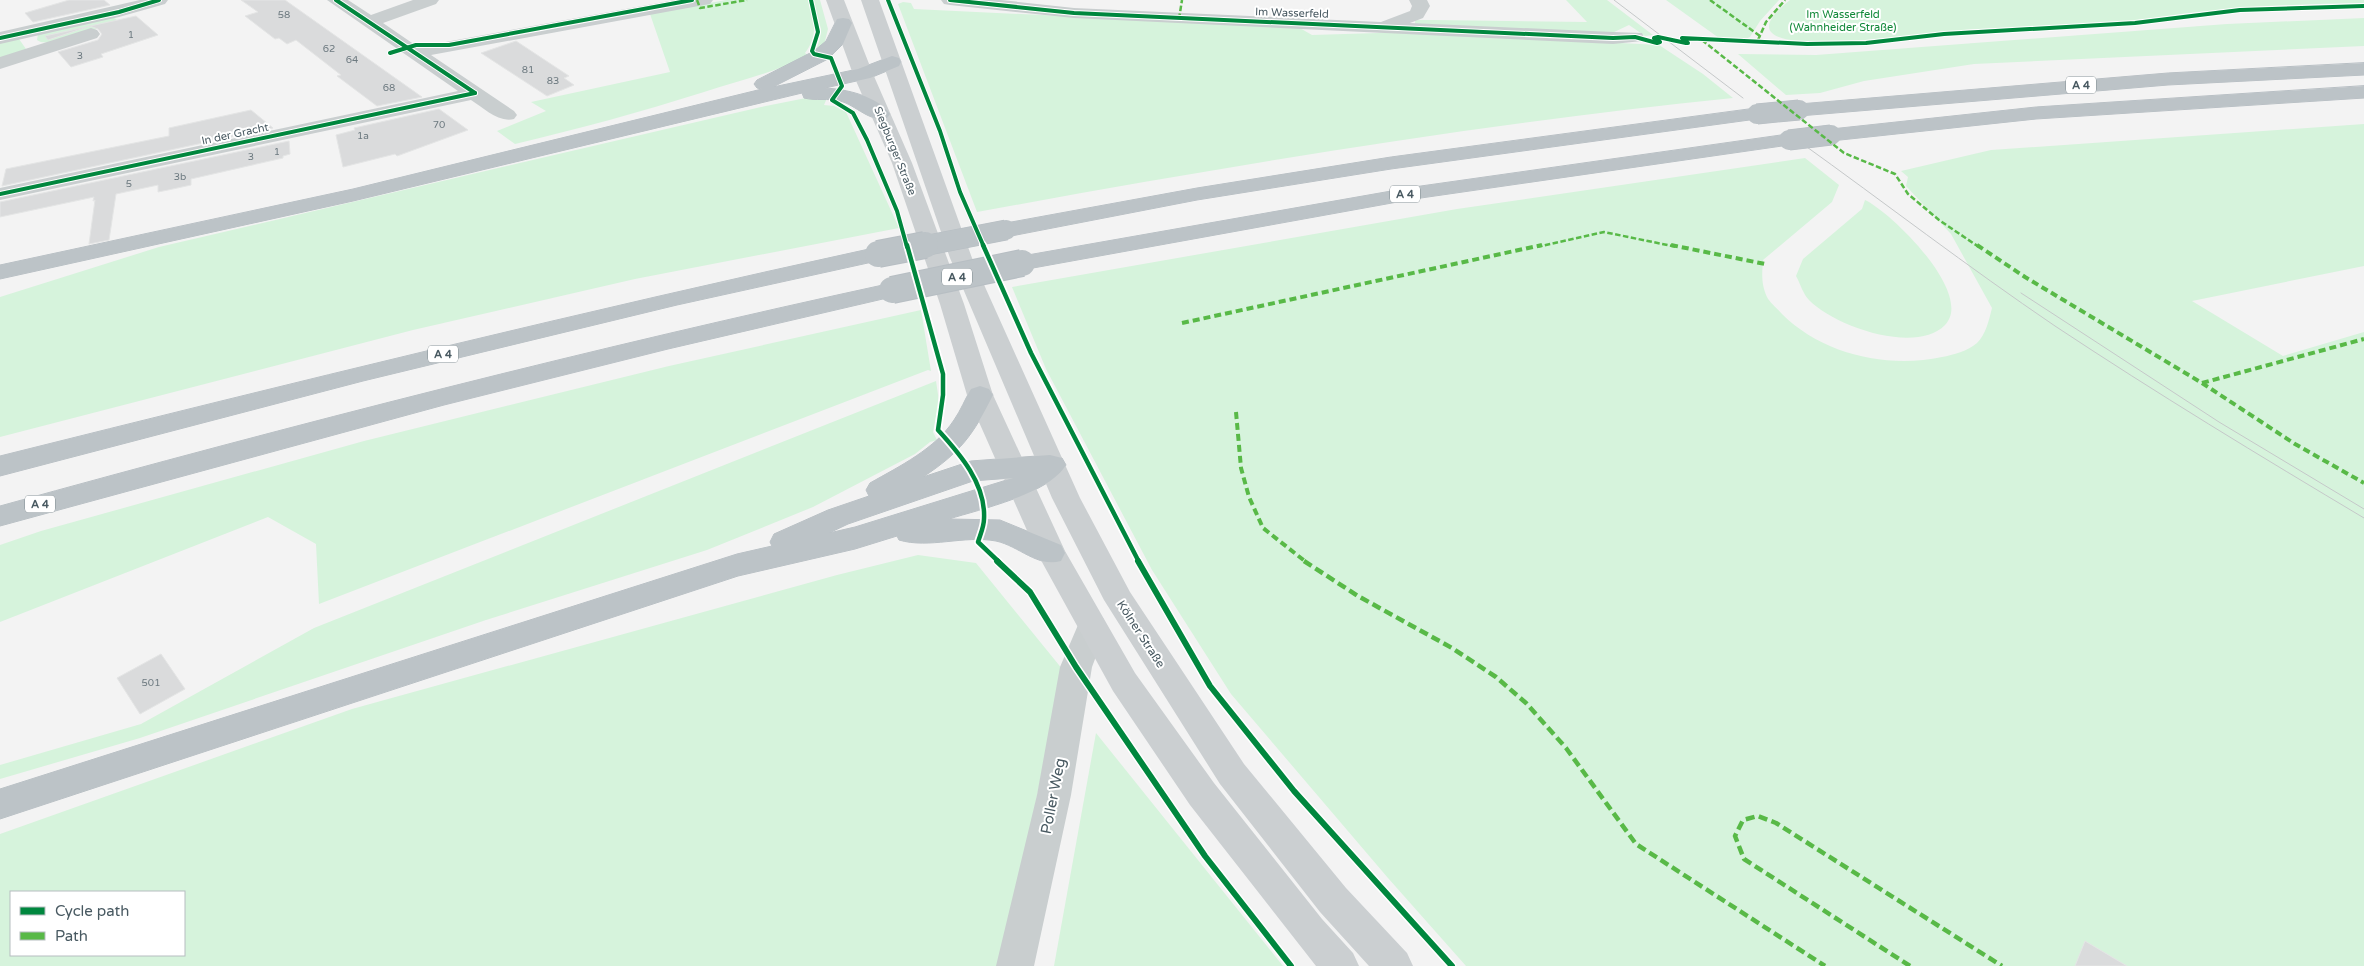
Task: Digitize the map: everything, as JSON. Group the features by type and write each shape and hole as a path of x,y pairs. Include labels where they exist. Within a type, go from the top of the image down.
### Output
{"highway":[{"path":"759,90 821,55 834,44 843,23"},
{"path":"0,272 372,191 691,112 759,90 892,62"},
{"name":"A 4","path":"3,464 363,373 677,298 878,254 1197,194 1391,162 1757,114 2168,79 2364,69"},
{"path":"759,90 836,94 851,97 880,114"},
{"name":"A 4","path":"0,516 377,412 717,328 1022,263 1414,192 1790,140 2036,113 2364,92"},
{"path":"0,280 44,263"},
{"path":"846,527 930,460 962,430 980,396"},
{"path":"0,804 846,527 1052,465"},
{"path":"0,526 81,493"},
{"path":"846,527 934,530 982,529 1000,531 1051,553"}],"main road":[{"name":"Siegburger Straße","path":"835,0 860,69 902,163 952,304 980,396"},
{"name":"Siegburger Straße","path":"870,0 961,258"},
{"name":"Kölner Straße","path":"961,258 1066,498 1119,600 1232,774 1333,900 1394,966"},
{"path":"980,396 1051,553 1124,682 1202,794 1309,931 1340,966"}],"street":[{"path":"0,38 120,12 159,0"},
{"path":"336,0 507,115"},
{"path":"368,22 430,0"},
{"path":"414,53 704,0"},
{"name":"Im Wasserfeld","path":"950,0 986,2 1074,13 1613,38 1634,37"},
{"path":"1384,27 1417,14 1421,6 1418,0"},
{"path":"0,63 117,26 124,20 120,12"},
{"path":"26,32 36,52"},
{"name":"In der Gracht","path":"0,194 475,94"},
{"name":"Poller Weg","path":"1015,966 1054,795 1076,668 1092,627"}],"green space":[{"path":"726,0 808,0 814,27 812,40 805,53 809,56 770,72 657,106 515,144 497,131 546,111 531,102 670,72 650,14"},
{"path":"813,0 820,0 828,29 824,45 816,50 821,29"},
{"path":"1566,0 1607,0 1653,35 1645,36 1629,25 1610,34 1415,25 1415,20 1587,22"},
{"path":"1666,0 1779,0 1760,21 1750,37 1743,40 1719,38"},
{"name":"Im Wasserfeld (Wahnheider Straße)","path":"1790,0 2364,0 2364,3 2247,7 2130,21 1968,30 1862,40 1817,42 1782,38 1772,33 1769,29 1769,24 1774,15"},
{"path":"903,2 911,3 914,9 1298,27 1312,35 1392,31 1659,45 1703,74 1733,98 1638,108 1448,133 1165,178 977,212 898,4"},
{"path":"113,17 117,20 63,40 43,42 37,40 38,34"},
{"path":"2364,18 2364,46 1974,64 1864,81 1820,93 1786,95 1738,54 1816,55 2227,24"},
{"path":"19,39 26,49 0,60 0,40"},
{"path":"806,98 827,98 824,105 834,106 846,112 899,228 635,279 413,330 0,437 0,297 159,247"},
{"path":"2364,124 2364,266 2192,301 2283,356 2364,332 2364,966 1466,966 1231,694 1152,570 1046,369 1012,287 1457,209 1805,158 1839,185 1832,202 1763,260 1762,274 1767,297 1798,328 1836,348 1856,355 1878,359 1899,361 1921,360 1951,355 1973,346 1985,331 1992,308 1951,234 1906,186 1908,177 1901,171 1991,150"},
{"path":"1865,200 1893,220 1910,237 1940,275 1949,294 1951,311 1945,325 1932,334 1915,337 1896,337 1876,334 1855,327 1821,310 1803,292 1796,276 1803,259 1862,209"},
{"path":"921,310 931,371 928,370 319,604 316,544 268,517 0,622 0,545 41,531 364,441 669,366"},
{"path":"936,381 939,401 933,432 937,440 930,442 915,454 813,507 707,550 486,620 140,738 0,779 0,765 141,724 314,628"},
{"path":"918,555 976,563 1063,670 1002,966 0,966 0,834 352,709 837,575"},
{"path":"1096,733 1283,966 1054,966"}],"building":[{"path":"69,0 104,0 110,5 33,22 25,13"},
{"path":"241,0 285,0 422,97 377,106 337,76 341,75 296,40 287,44 279,38 275,39 245,16 258,12"},
{"path":"136,16 158,35 101,54 103,57 71,67 58,52 98,40 102,34 98,29 90,26"},
{"path":"89,26 48,40 45,36"},
{"path":"516,41 569,76 564,78 574,85 547,96 481,53"},
{"path":"439,109 468,130 397,156 395,154 343,167 336,135 355,130 354,128"},
{"path":"251,110 273,128 2,186 6,169 169,136 169,128"},
{"path":"289,141 290,154 283,156 283,158 191,179 191,185 168,190 158,192 158,185 116,194 109,240 89,244 94,197 0,217 0,202"},
{"path":"161,654 185,689 140,714 117,678"},
{"path":"2085,941 2127,966 2075,966"}],"tram line":[{"path":"1614,0 1743,98"},
{"path":"1800,142 1958,258 2055,326 2208,424 2364,518"},
{"path":"2021,293 2219,422 2364,509"}],"marked path":[{"path":"697,0 700,8 747,0"},
{"path":"1179,19 1182,0"},
{"path":"1710,0 1760,36"},
{"path":"1758,40 1766,22 1785,0"},
{"path":"1702,40 1844,153 1895,174 1908,194 1939,220 2025,277 2202,383 2295,444 2364,483"},
{"path":"1182,323 1604,232 1765,264"},
{"path":"2202,383 2364,339"},
{"path":"1236,412 1241,468 1249,497 1263,528 1301,559 1358,596 1452,648 1496,677 1526,703 1566,748 1636,844 1825,966"},
{"path":"1910,966 1744,859 1735,836 1743,820 1758,816 1776,823 2002,966"}],"cycle path":[{"path":"0,38 119,12 159,0"},
{"path":"336,0 475,93"},
{"path":"390,53 416,45 449,45 692,0"},
{"path":"811,0 818,32 812,51 814,54 831,58 842,86 832,100 853,113 867,140 897,211 943,374 943,395 938,430 969,468 983,503 984,522 978,542 1030,592 1076,667 1205,856 1291,966"},
{"path":"888,0 940,131 960,192 1031,353 1121,531 1210,686 1294,791 1452,966"},
{"path":"950,0 1074,13 1613,38 1635,37 1657,43 1660,42 1654,38 1658,37 1686,43 1688,43 1682,38 1807,44 1866,43 1944,34 2135,23 2240,10 2364,6"},
{"path":"0,194 475,93"}]}
